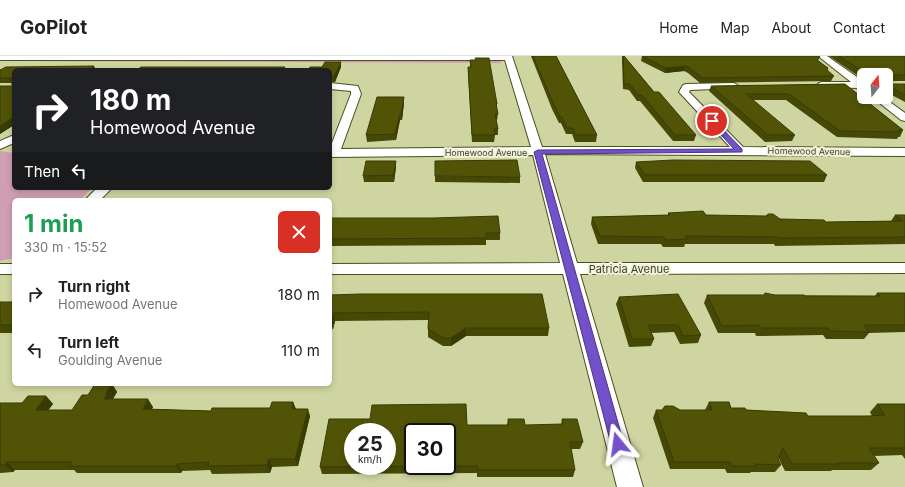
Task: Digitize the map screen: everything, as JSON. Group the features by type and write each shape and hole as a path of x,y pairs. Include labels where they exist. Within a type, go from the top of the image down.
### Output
{"street":[{"path":"0,57 508,56 538,152 630,487"},
{"path":"822,56 857,82"},
{"path":"814,85 857,86"},
{"path":"332,86 355,88 356,94 332,153"},
{"path":"740,150 684,92 686,87 742,86"},
{"path":"886,104 905,118"},
{"path":"0,145 12,140"},
{"name":"Homewood Avenue","path":"332,153 740,150 905,152"},
{"path":"94,198 103,190"},
{"name":"Patricia Avenue","path":"332,269 905,268"},
{"path":"0,269 12,269"}],"shaded area":[{"path":"0,56 499,56 501,63 0,61"},
{"path":"0,151 12,153 12,190 90,190 82,198 12,198 12,258 0,261"}],"building":[{"path":"533,56 556,56 597,135 576,135 573,128 567,128 553,103"},
{"path":"623,56 654,92 659,92 696,135 675,135 642,95 638,95 630,84 624,84"},
{"path":"642,56 820,56 817,60 828,68 827,70 834,76 702,78 686,66 666,68"},
{"path":"839,56 905,56 905,75 893,75 893,68 857,68"},
{"path":"475,58 489,58 498,114 495,114 498,129 494,129 495,135 472,135 468,67 471,67 470,60 476,60"},
{"path":"325,62 341,62 334,77 332,77 332,68 310,68 322,67"},
{"path":"94,66 91,68 12,68 12,78 0,78 0,70 6,67"},
{"path":"141,67 285,67 284,68 140,68"},
{"path":"845,84 857,94 857,104 870,104 903,130 898,130 901,132 840,131 789,94 746,94 795,135 768,135 711,86"},
{"path":"893,84 905,84 905,95 893,89"},
{"path":"0,86 12,86 12,118 0,126"},
{"path":"377,97 404,97 395,134 366,135"},
{"path":"517,160 520,177 435,176 435,161"},
{"path":"673,160 810,161 827,175 645,175 636,162"},
{"path":"366,161 396,161 393,175 363,176"},
{"path":"703,211 706,215 766,216 768,214 773,214 780,219 824,220 826,222 903,221 895,215 905,215 905,237 779,238 685,236 687,239 665,240 664,237 600,236 592,217 670,215 668,213"},
{"path":"498,216 500,233 486,233 486,238 332,239 332,218 433,218"},
{"path":"765,293 775,295 805,296 880,296 877,293 905,293 905,325 864,325 869,332 831,331 828,328 761,328 759,325 722,326 707,295 764,295"},
{"path":"542,294 549,328 466,328 451,338 443,338 428,329 429,312 333,313 332,317 332,295"},
{"path":"678,294 701,335 683,336 678,325 648,325 654,339 632,339 619,297"},
{"path":"0,302 12,302 12,325 0,325"},
{"path":"94,386 111,386 105,395 108,394 104,399 148,399 143,409 211,411 212,408 270,408 272,402 293,402 292,409 308,409 295,459 269,459 267,465 208,466 209,462 177,464 176,466 70,466 72,462 7,462 5,465 0,465 0,403 22,403 28,396 46,396 36,410 72,410 82,395 88,395"},
{"path":"709,402 729,402 731,408 806,413 808,416 885,415 877,404 905,404 905,448 869,448 879,463 792,464 783,448 778,459 781,465 755,464 756,466 732,466 730,462 674,462 656,410 662,410 665,406 673,406 680,410 712,410"},
{"path":"466,404 467,425 509,425 508,419 524,419 525,425 563,424 562,419 577,419 583,442 570,442 575,470 478,470 478,466 456,466 456,423 404,423 404,466 396,466 396,423 344,423 344,467 320,467 329,419 370,419 372,405"}],"route":[{"path":"618,444 538,152 740,150 712,121"}]}
